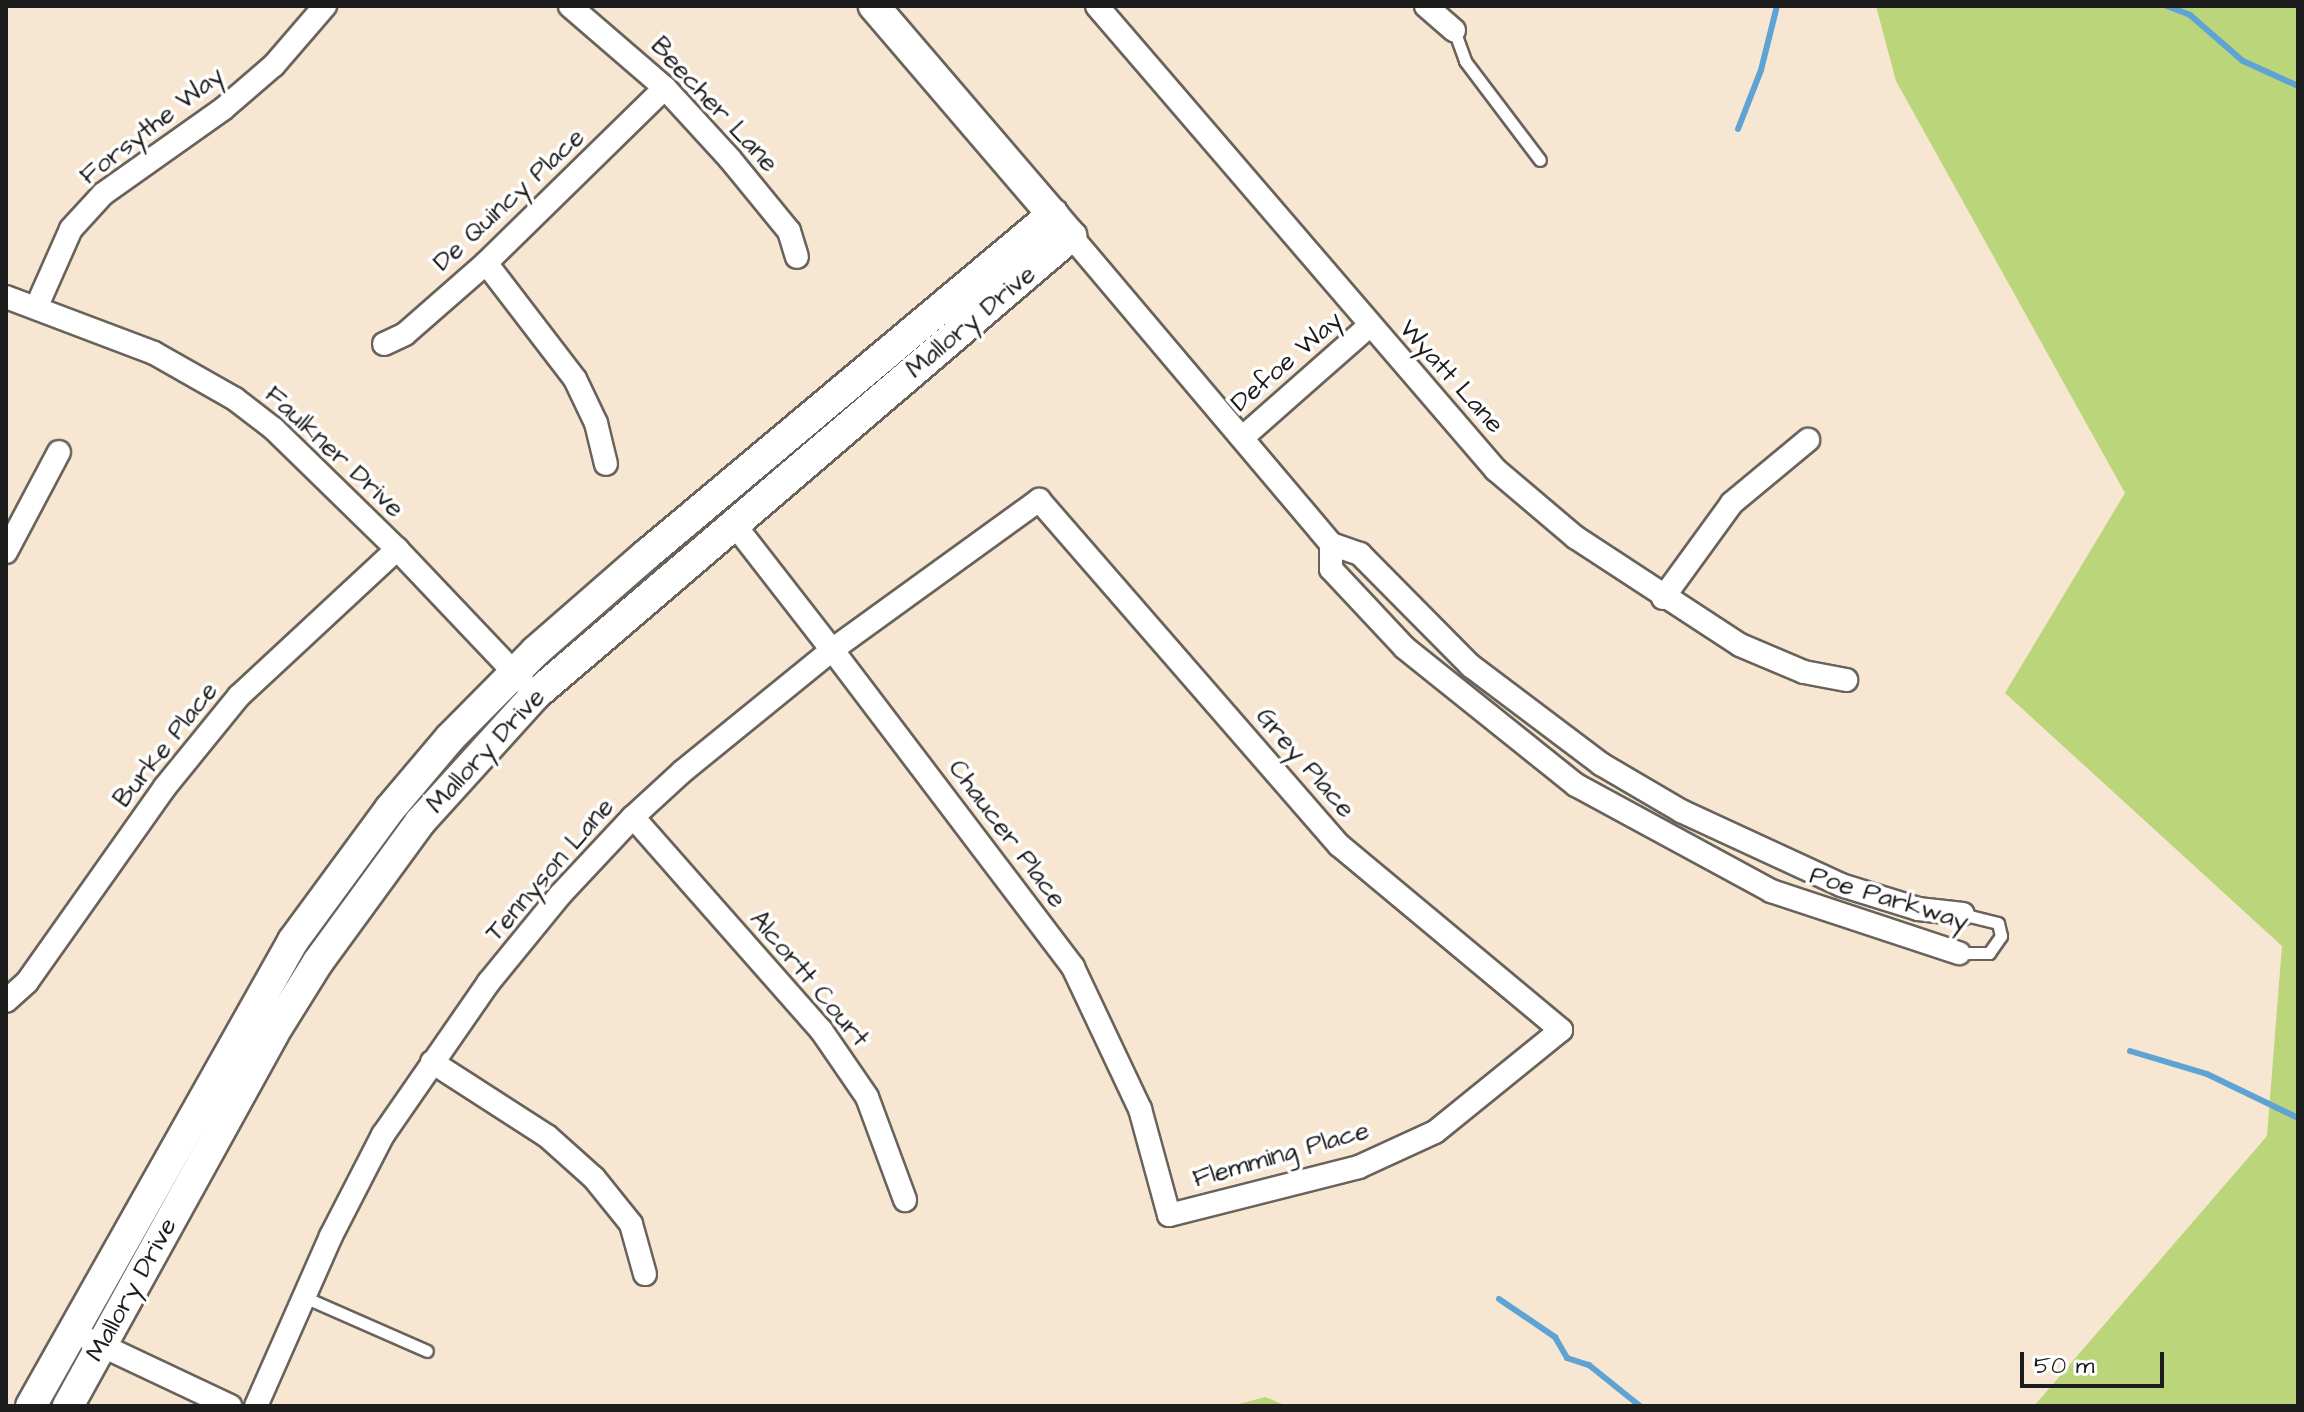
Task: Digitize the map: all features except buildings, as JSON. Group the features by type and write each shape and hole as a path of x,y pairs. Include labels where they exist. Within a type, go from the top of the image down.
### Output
{"main road":[{"path":"31,1406 293,941 390,809 514,673 646,555 1062,225 874,6"},
{"name":"Mallory Drive","path":"68,1406 318,962 420,822 535,695 734,524 1062,225"}],"street":[{"name":"Forsythe Way","path":"36,308 71,229 103,194 223,109 274,65 325,6"},
{"name":"Beecher Lane","path":"570,6 665,88 789,231 797,257"},
{"name":"Wyatt Lane","path":"1097,6 1368,327 1496,470 1575,537 1663,598 1740,645 1804,672 1846,680"},
{"path":"1426,6 1454,30"},
{"name":"De Quincy Place","path":"384,344 405,334 486,263 665,88"},
{"path":"1062,225 1331,544"},
{"path":"486,263 575,379 596,423 606,464"},
{"name":"Faulkner Drive","path":"6,297 154,353 235,399 274,429 397,549 535,695"},
{"name":"Defoe Way","path":"1242,438 1368,327"},
{"path":"1663,598 1732,503 1808,440"},
{"path":"6,552 59,452"},
{"name":"Tennyson Lane","path":"256,1406 304,1297 383,1135 432,1062 560,895 633,817 832,650 1039,500"},
{"name":"Grey Place","path":"1039,500 1339,845 1561,1030"},
{"name":"Chaucer Place","path":"734,524 1073,967 1140,1109 1169,1215"},
{"name":"Poe Parkway","path":"1959,953 1771,891 1576,785 1405,648 1331,569 1331,544 1360,554 1471,666 1601,764 1667,803 1841,885 1918,909 1963,914"},
{"name":"Burke Place","path":"6,1001 27,982 165,787 239,696 397,549"},
{"name":"Alcortt Court","path":"633,817 821,1030 867,1097 905,1200"},
{"name":"Flemming Place","path":"1169,1215 1359,1167 1422,1138 1561,1030"},
{"path":"432,1062 547,1136 594,1178 631,1224 645,1274"},
{"path":"73,1331 230,1406"}],"lane":[{"path":"1454,30 1465,61 1540,160"},
{"name":"Poe Parkway","path":"1959,953 1989,953 2001,936 1998,923 1963,914"},
{"path":"304,1297 427,1351"}],"green space":[{"path":"1876,6 2298,6 2298,1406 2034,1406 2267,1136 2282,946 2005,693 2125,493 1896,81"},
{"path":"1265,1397 1287,1406 1232,1406"}],"waterway":[{"path":"1738,129 1761,70 1777,6"},
{"path":"2167,6 2190,15 2243,61 2298,86"},
{"path":"2130,1051 2207,1074 2298,1118"},
{"path":"1499,1299 1555,1337 1567,1358 1589,1365 1640,1406"}]}
